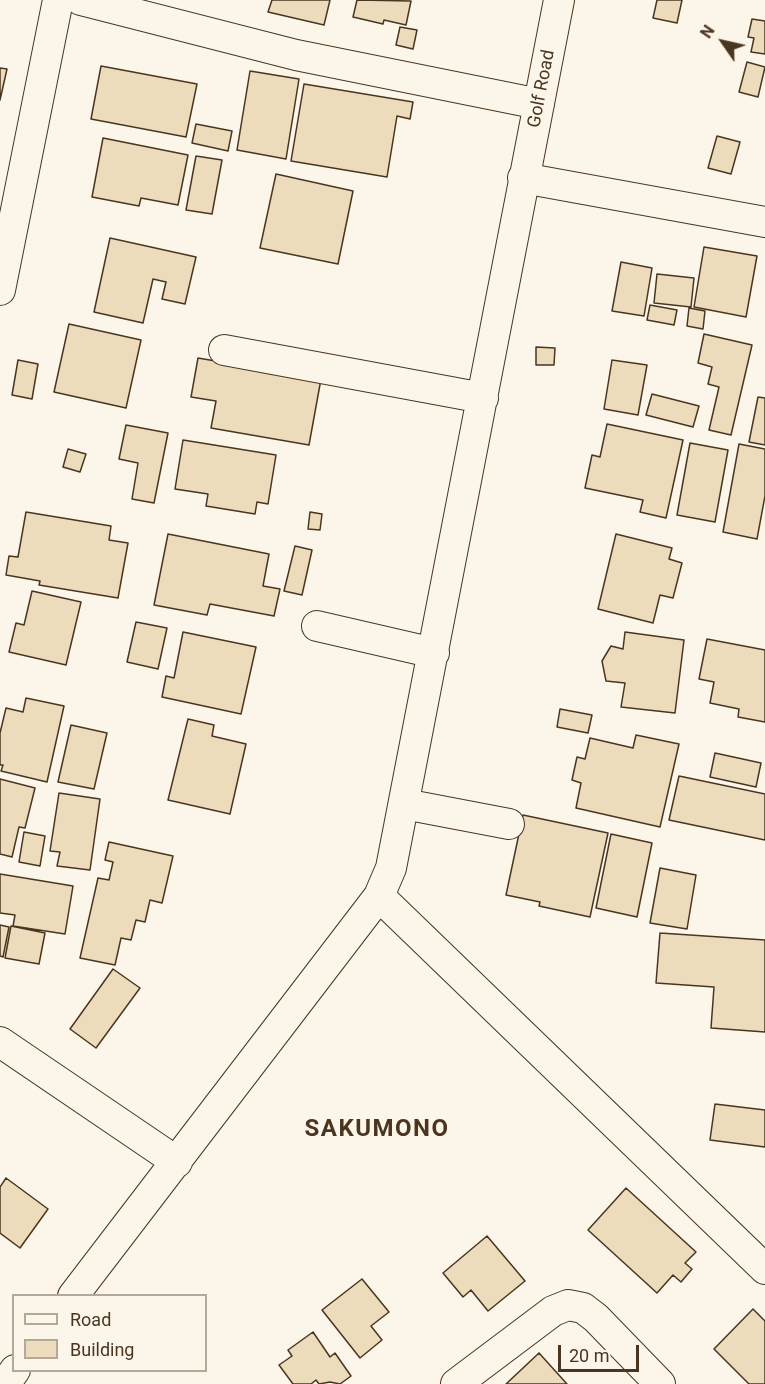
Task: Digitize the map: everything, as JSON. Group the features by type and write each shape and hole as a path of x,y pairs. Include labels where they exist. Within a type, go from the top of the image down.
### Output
{"street":[{"path":"1,280 58,0"},
{"path":"81,0 296,55 538,104"},
{"name":"Golf Road","path":"76,1294 379,896 391,868 559,0"},
{"path":"523,178 765,222"},
{"path":"224,350 483,398"},
{"path":"317,626 434,653"},
{"path":"404,804 509,824"},
{"path":"379,896 765,1269"},
{"path":"0,1042 177,1162"},
{"path":"456,1384 553,1311 568,1305 583,1308 596,1318 660,1384"},
{"path":"5,1384 14,1372"}],"building":[{"path":"272,0 330,0 324,25 268,12"},
{"path":"357,0 411,1 406,25 384,20 383,24 353,17"},
{"path":"657,0 682,0 677,23 653,18"},
{"path":"752,19 765,21 765,54 751,52 754,38 748,37"},
{"path":"400,27 417,30 413,49 396,45"},
{"path":"747,62 765,67 758,97 739,92"},
{"path":"101,66 197,84 186,137 91,119"},
{"path":"0,68 7,69 0,100"},
{"path":"250,71 299,79 286,159 237,150"},
{"path":"304,84 413,102 410,119 397,116 387,177 291,161"},
{"path":"196,124 232,131 228,151 192,143"},
{"path":"717,136 740,142 731,174 708,168"},
{"path":"103,138 188,155 178,205 141,198 139,206 92,197"},
{"path":"196,156 222,160 212,214 186,210"},
{"path":"276,174 353,191 338,264 260,248"},
{"path":"110,238 196,257 185,304 162,299 166,282 153,279 143,323 94,312"},
{"path":"704,247 757,256 746,317 694,307"},
{"path":"621,262 652,268 644,316 612,311"},
{"path":"657,274 694,278 691,307 654,303"},
{"path":"650,305 677,310 674,325 647,320"},
{"path":"689,308 705,311 703,329 687,326"},
{"path":"69,324 141,340 126,408 54,392"},
{"path":"704,334 752,345 731,435 709,430 719,387 708,384 712,367 698,363"},
{"path":"536,347 555,348 554,365 536,365"},
{"path":"198,358 321,379 309,445 211,428 216,401 191,397"},
{"path":"18,360 38,364 32,399 12,395"},
{"path":"612,360 647,365 638,415 604,409"},
{"path":"652,394 699,406 693,427 646,415"},
{"path":"758,397 765,398 765,445 749,442"},
{"path":"607,424 683,440 666,518 640,512 643,500 585,488 592,455 600,457"},
{"path":"126,425 168,433 154,503 132,499 138,463 119,459"},
{"path":"183,440 276,455 268,504 257,502 255,514 206,506 208,494 175,489"},
{"path":"690,443 728,450 715,522 677,515"},
{"path":"739,444 765,449 765,496 757,539 723,532"},
{"path":"68,449 86,454 80,472 63,467"},
{"path":"26,512 111,526 109,540 128,543 118,598 39,585 40,581 6,575 9,556 18,557"},
{"path":"310,512 322,514 320,530 308,529"},
{"path":"168,534 269,554 263,586 280,589 274,616 210,604 207,615 154,605"},
{"path":"616,534 672,548 669,559 682,563 673,598 660,595 653,623 598,609"},
{"path":"295,546 312,550 302,595 284,591"},
{"path":"32,591 81,602 66,665 9,652 16,623 24,625"},
{"path":"136,622 167,628 158,669 127,662"},
{"path":"183,632 256,647 241,714 162,697 166,676 174,678"},
{"path":"625,632 684,640 675,713 621,707 625,683 606,681 602,661 611,646 623,649"},
{"path":"707,639 765,650 765,722 738,717 739,709 710,703 714,682 699,679"},
{"path":"26,698 64,706 47,782 1,771 3,765 0,765 0,733 6,708 23,712"},
{"path":"560,709 592,715 588,733 557,727"},
{"path":"188,719 214,725 212,736 246,744 230,814 168,800"},
{"path":"71,725 107,733 94,789 58,782"},
{"path":"636,735 679,744 660,827 576,808 581,783 572,780 577,757 585,759 590,738 633,748"},
{"path":"715,753 761,763 756,787 710,777"},
{"path":"679,776 765,794 765,840 669,820"},
{"path":"0,779 35,788 25,828 19,827 12,857 0,854"},
{"path":"59,793 100,799 90,870 57,866 60,852 50,851"},
{"path":"523,815 608,833 590,917 539,906 540,902 506,895"},
{"path":"24,832 45,836 40,866 19,862"},
{"path":"611,834 652,843 637,917 596,908"},
{"path":"109,842 173,856 162,903 150,900 145,922 136,920 131,940 121,938 115,965 80,958 98,878 109,880 113,862 105,860"},
{"path":"660,868 696,875 687,929 650,923"},
{"path":"0,874 73,886 65,934 13,926 15,915 0,913"},
{"path":"0,925 9,927 3,957 0,956"},
{"path":"11,926 45,933 39,964 5,958"},
{"path":"660,933 765,940 765,1032 711,1028 714,987 656,983"},
{"path":"113,969 140,988 96,1048 70,1029"},
{"path":"715,1104 765,1110 765,1147 710,1140"},
{"path":"6,1178 48,1209 20,1248 0,1233 0,1187"},
{"path":"626,1188 696,1252 685,1263 692,1269 681,1282 673,1275 657,1293 588,1230"},
{"path":"487,1236 525,1281 488,1311 471,1290 463,1297 443,1273"},
{"path":"362,1279 389,1312 371,1326 382,1340 360,1358 322,1310"},
{"path":"753,1309 765,1321 765,1384 749,1384 714,1349"},
{"path":"313,1332 330,1357 335,1353 351,1376 340,1384 330,1382 319,1384 316,1380 311,1384 293,1384 279,1365 292,1356 288,1350"},
{"path":"539,1353 567,1384 506,1384"}],"district":[{"name":"SAKUMONO","path":"377,1130"}]}
